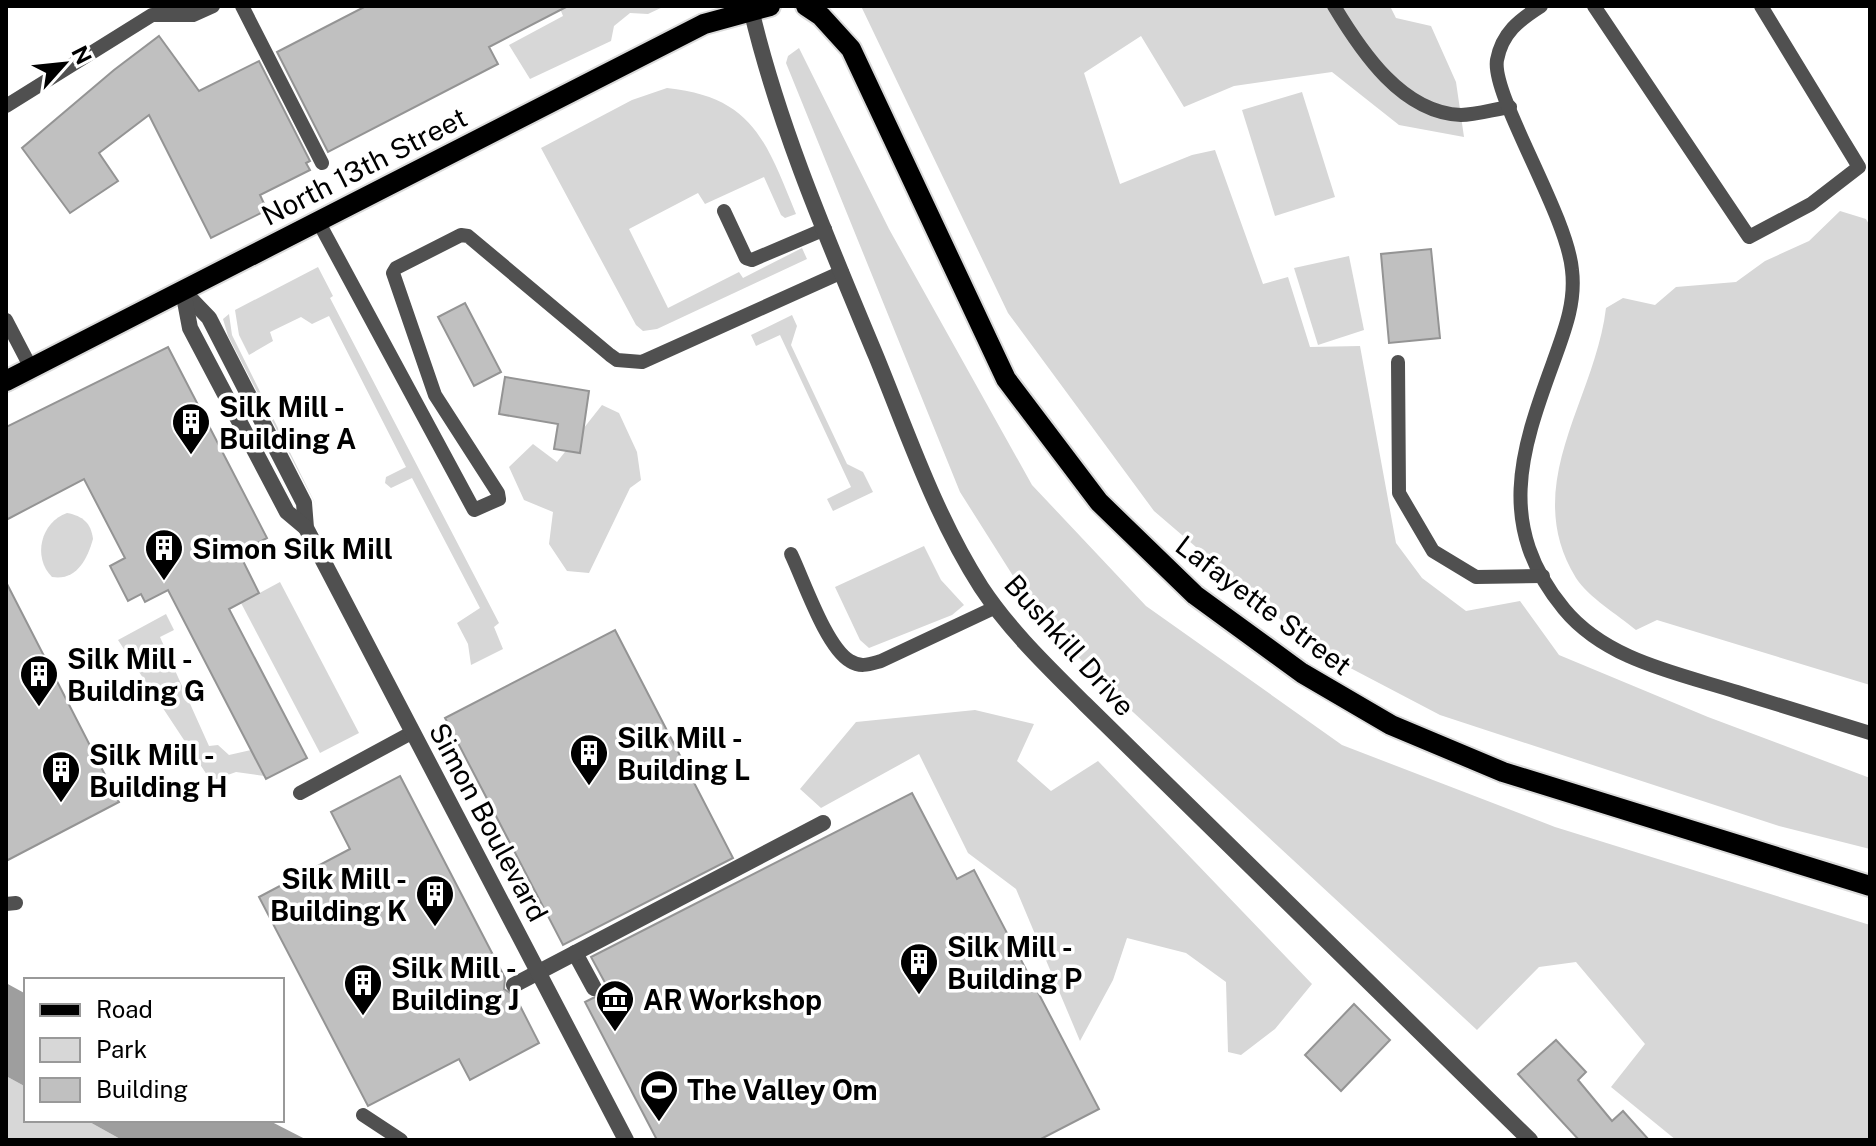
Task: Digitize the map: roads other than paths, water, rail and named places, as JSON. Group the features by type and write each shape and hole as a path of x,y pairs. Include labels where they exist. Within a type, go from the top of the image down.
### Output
{"main road":[{"name":"Lafayette Street","path":"806,6 821,16 851,49 1006,379 1099,502 1195,595 1331,693 1403,730 1503,772 1870,886"},
{"path":"831,6 851,49"},
{"name":"North 13th Street","path":"6,381 704,24 760,8"}],"street":[{"name":"Bushkill Drive","path":"760,8 768,82 825,229 937,506 996,607 1026,645 1530,1140"},
{"name":"Simon Boulevard","path":"183,291 209,318 304,503 306,528 626,1140"},
{"path":"514,985 823,823"},
{"path":"575,953 594,988"}],"lane":[{"path":"6,106 152,15 193,15 213,6"},
{"path":"242,6 322,163"},
{"path":"1334,6 1377,70 1426,108 1461,115 1510,107"},
{"path":"1541,6 1507,32 1496,62 1510,107 1564,229 1572,268 1573,300 1525,439 1519,481 1523,521 1543,576 1565,609 1598,639 1641,662 1870,733"},
{"path":"1594,6 1749,237 1811,204 1865,166 1761,6"},
{"path":"724,211 746,258 752,260 825,229"},
{"path":"318,221 474,510 495,502 499,499 498,493 435,395 393,273 396,268 461,235 468,236 610,355 617,360 642,362 842,272"},
{"path":"6,320 31,368"},
{"path":"1398,362 1399,493 1433,551 1476,577 1543,576"},
{"path":"791,554 831,639 852,663 864,666 881,661 996,607"},
{"path":"300,793 413,732"},
{"path":"363,1115 401,1140"}],"place":[{"name":"Silk Mill - Building A","path":"191,456"},
{"name":"Simon Silk Mill","path":"164,582"},
{"name":"Silk Mill - Building G","path":"39,708"},
{"name":"Silk Mill - Building L","path":"589,787"},
{"name":"Silk Mill - Building H","path":"61,804"},
{"name":"Silk Mill - Building K","path":"435,928"},
{"name":"Silk Mill - Building P","path":"919,996"},
{"name":"Silk Mill - Building J","path":"363,1017"},
{"name":"AR Workshop","path":"615,1033"},
{"name":"The Valley Om","path":"659,1123"}]}
